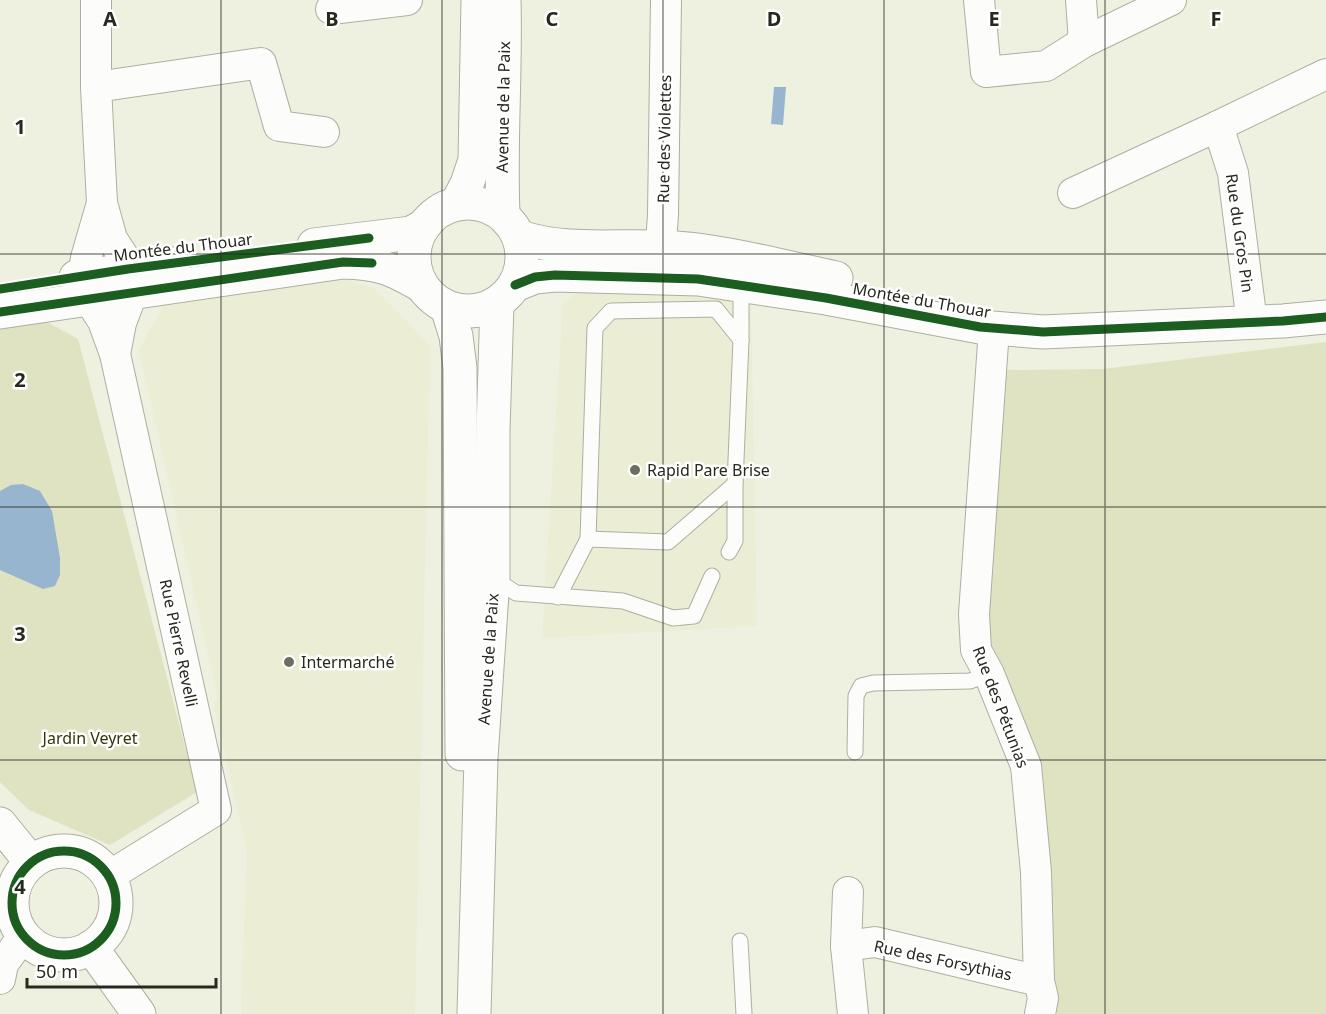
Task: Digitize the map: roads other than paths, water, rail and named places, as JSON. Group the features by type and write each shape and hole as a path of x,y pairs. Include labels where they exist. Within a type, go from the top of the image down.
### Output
{"street":[{"path":"96,0 96,87 102,203 112,239 132,280"},
{"path":"331,9 407,0"},
{"name":"Avenue de la Paix","path":"457,203 467,184 475,160 478,0"},
{"name":"Avenue de la Paix","path":"504,0 505,46 501,164 511,226"},
{"name":"Rue des Violettes","path":"660,262 663,215 666,0"},
{"path":"979,0 986,72 1046,66 1084,42 1171,0"},
{"path":"1081,0 1084,42"},
{"path":"96,87 261,63 279,126 324,132"},
{"path":"1073,193 1326,74"},
{"name":"Rue du Gros Pin","path":"1218,126 1233,173 1251,314"},
{"path":"473,202 489,206 511,226 523,262 506,294 481,310 464,311 447,307 429,295 422,286 414,262 417,237 424,225 433,215 457,203 473,202"},
{"path":"85,287 86,258 102,203"},
{"name":"Montée du Thouar","path":"0,289 85,287 132,280 411,233 424,225"},
{"name":"Montée du Thouar","path":"511,226 539,244 660,262 742,271 995,310 1061,314 1251,314 1326,317"},
{"name":"Montée du Thouar","path":"132,280 343,262 372,263 387,267 422,286"},
{"name":"Montée du Thouar","path":"506,294 535,277 660,262"},
{"name":"Montée du Thouar","path":"742,271 826,298 994,328 1043,332 1251,314 1326,299"},
{"name":"Rue Pierre Revelli","path":"115,354 132,280"},
{"name":"Montée du Thouar","path":"0,312 85,287"},
{"name":"Rue Pierre Revelli","path":"85,287 115,354 216,810 109,876"},
{"name":"Avenue de la Paix","path":"474,1014 481,758 494,578 494,430 506,294"},
{"name":"Avenue de la Paix","path":"447,307 456,336 460,380 462,758 454,972 455,1014"},
{"name":"Rue des Pétunias","path":"994,328 974,614 976,650 989,674 1026,766 1036,872 1039,981 1043,998 1041,1014"},
{"path":"0,824 31,862"},
{"path":"64,850 82,854 97,862 109,876 115,891 116,907 112,923 91,947 78,953 63,955 48,953 23,936 15,922 12,906 13,889 20,874 31,862 47,853 64,850"},
{"path":"848,892 846,946 853,1014"},
{"path":"0,980 3,964 23,936"},
{"name":"Rue des Forsythias","path":"846,946 875,942 1039,981"},
{"path":"91,947 139,1014"}],"lane":[{"path":"729,552 735,541 742,271"},
{"path":"558,597 588,538 595,328 611,311 716,309 741,340"},
{"path":"588,538 668,542 735,484"},
{"path":"494,578 516,593 623,601 673,618 694,616 712,576"},
{"path":"855,752 856,696 861,686 970,681 989,674"},
{"path":"740,941 744,1014"}],"water":[{"path":"774,87 786,87 783,125 771,124"},
{"path":"23,484 40,491 52,511 60,558 60,575 55,586 43,589 0,570 0,491 11,485"}],"place":[{"name":"Rapid Pare Brise","path":"635,470"},
{"name":"Intermarché","path":"289,662"}],"park label":[{"name":"Jardin Veyret","path":"90,738"}]}
